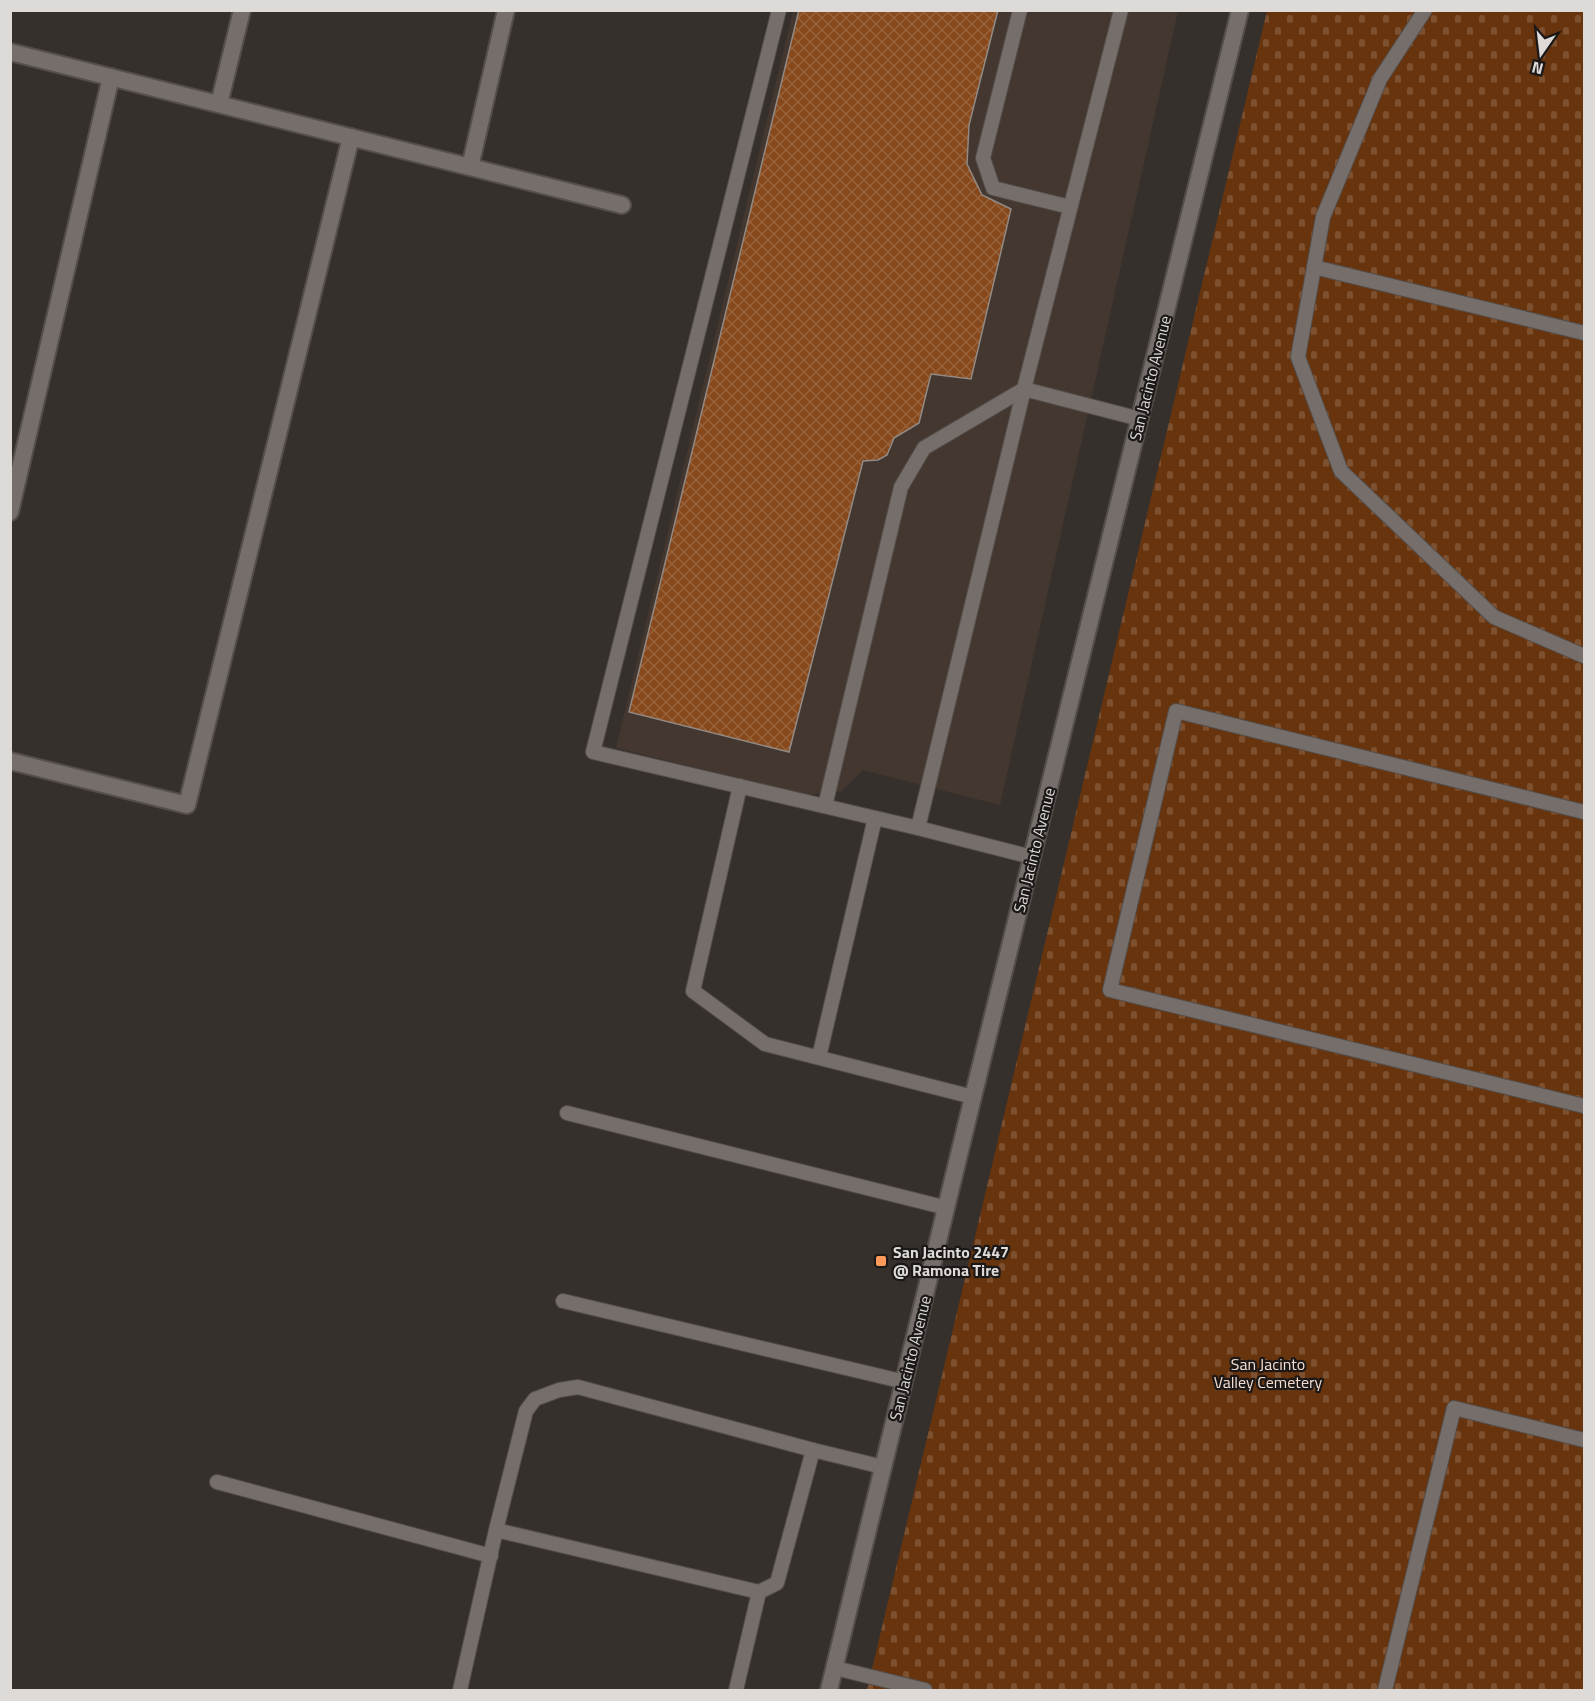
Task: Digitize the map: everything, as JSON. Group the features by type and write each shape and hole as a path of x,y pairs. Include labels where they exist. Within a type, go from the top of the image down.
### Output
{"street":[{"path":"219,104 242,10"},
{"path":"470,167 506,10"},
{"name":"San Jacinto Avenue","path":"829,1690 1240,10"},
{"path":"10,52 622,205"},
{"path":"10,512 111,77"},
{"path":"10,761 187,805 351,137"}],"lane":[{"path":"779,10 594,752 1032,857"},
{"path":"1020,10 983,158 993,188 1070,207"},
{"path":"918,828 1024,389 1121,10"},
{"path":"1425,10 1380,79 1323,217 1298,357 1341,471 1494,616 1584,656"},
{"path":"1314,267 1584,333"},
{"path":"825,806 902,487 924,448 1024,389 1140,418"},
{"path":"1584,812 1176,711 1110,990 1584,1106"},
{"path":"740,786 693,991 765,1044 973,1097"},
{"path":"819,1057 875,818"},
{"path":"567,1113 947,1208"},
{"path":"563,1301 904,1382"},
{"path":"460,1690 526,1411 536,1399 559,1390 578,1387 883,1467"},
{"path":"1385,1690 1454,1408 1584,1440"},
{"path":"496,1530 759,1592 777,1583 813,1450"},
{"path":"217,1482 491,1556"},
{"path":"736,1690 759,1592"},
{"path":"835,1668 925,1690"}],"shaded area":[{"path":"793,11 1178,11 1000,805 863,770 842,791 808,795 616,748"}],"green space":[{"name":"San Jacinto Valley Cemetery","path":"1267,11 1584,11 1584,1690 867,1690"}],"building":[{"path":"799,10 998,10 969,125 967,164 982,195 1011,209 971,379 931,374 919,423 894,438 887,455 878,460 863,461 789,752 629,712"}],"place":[{"name":"San Jacinto 2447 @ Ramona Tire","path":"881,1261"}]}
